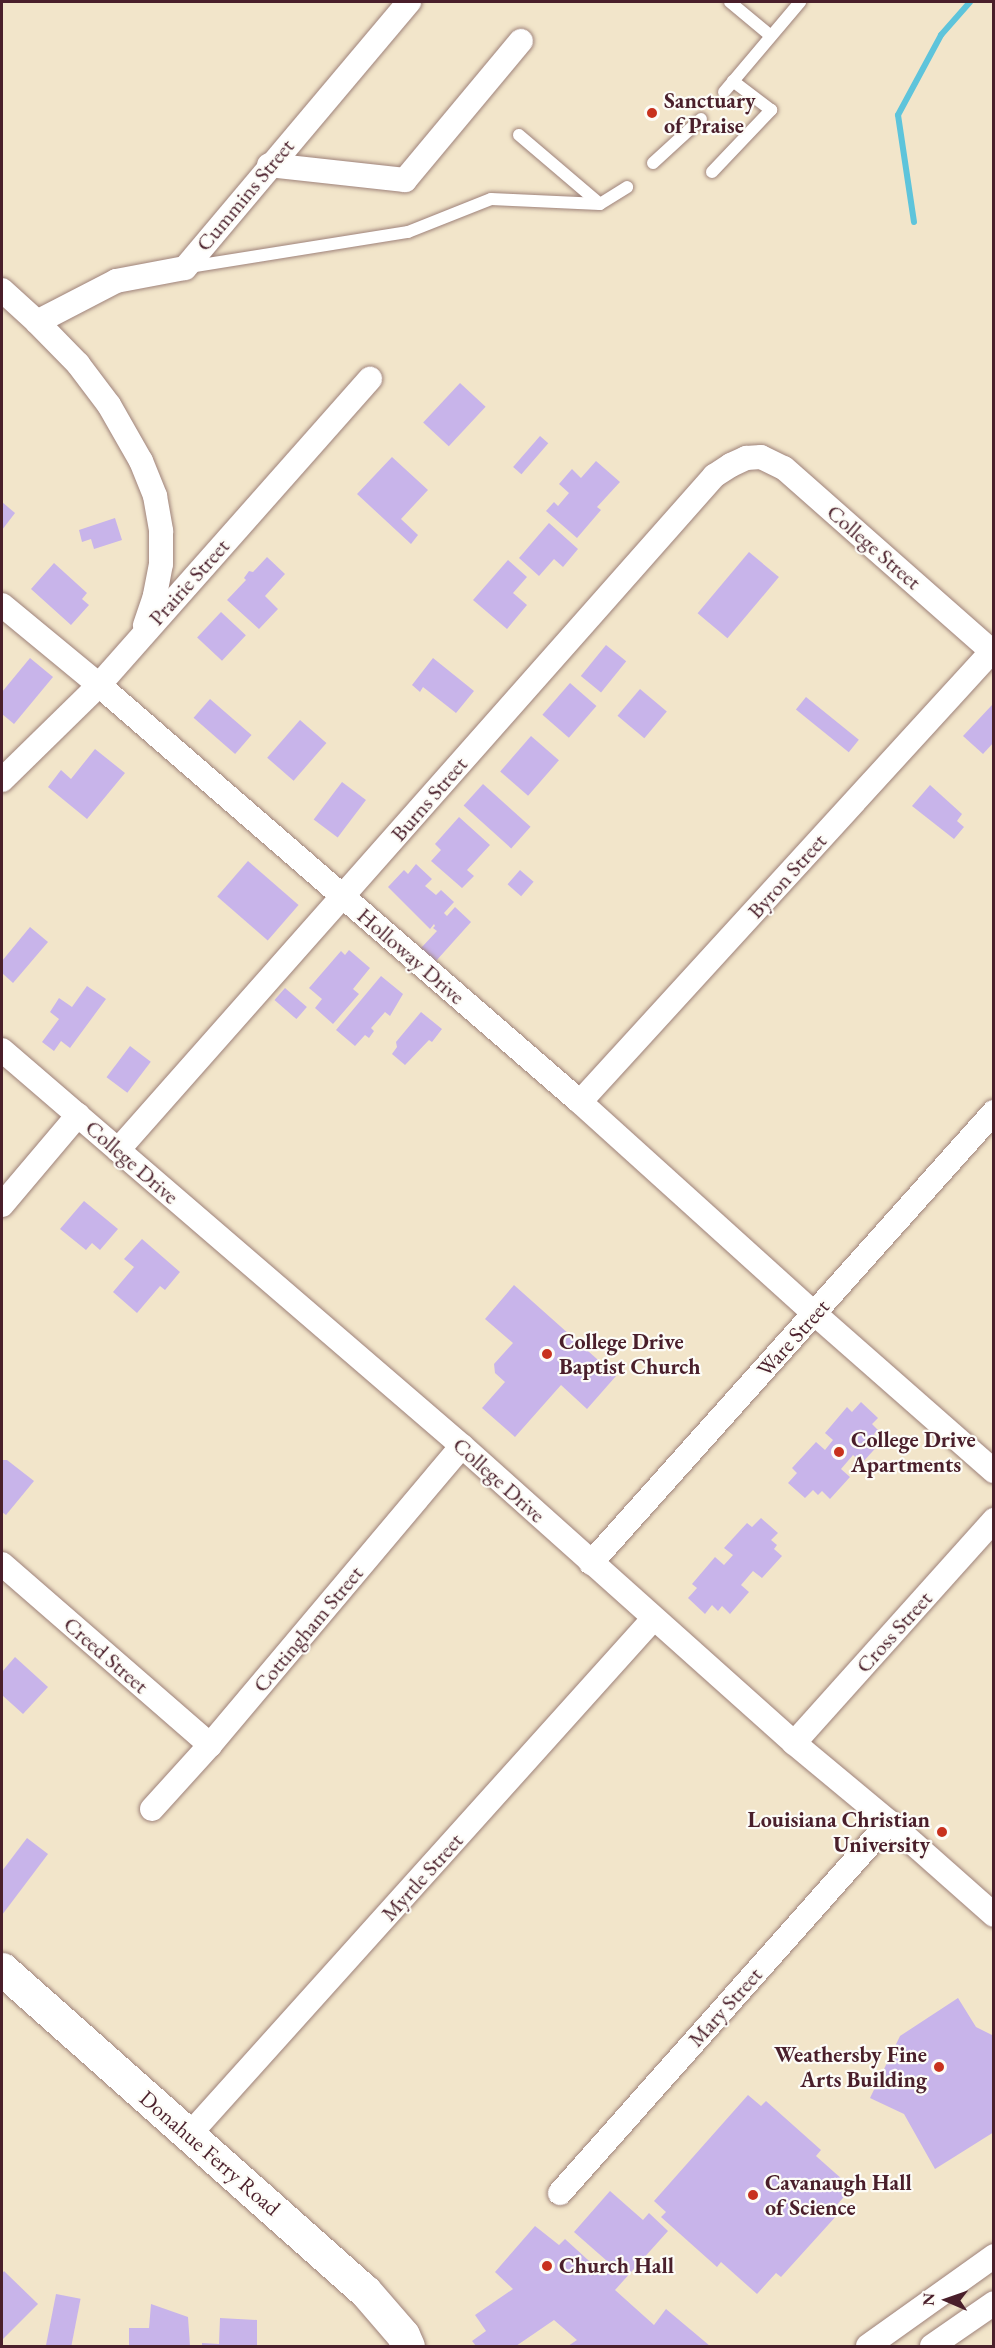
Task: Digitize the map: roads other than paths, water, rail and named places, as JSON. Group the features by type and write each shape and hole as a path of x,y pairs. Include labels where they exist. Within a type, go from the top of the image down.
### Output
{"main road":[{"name":"Donahue Ferry Road","path":"2,1969 365,2291 403,2335 408,2346"}],"street":[{"name":"Cummins Street","path":"37,322 116,281 185,268 269,165 409,2"},
{"path":"269,165 405,180 521,41"},
{"path":"2,290 78,364 109,405 141,461 155,496 161,531 161,564 155,596 141,636"},
{"name":"Prairie Street","path":"2,780 99,685 370,379"},
{"name":"College Street","path":"746,458 761,457 784,468 993,651"},
{"name":"Burns Street","path":"118,1150 714,476 746,458"},
{"name":"Holloway Drive","path":"2,605 99,685 580,1102 993,1471"},
{"name":"Byron Street","path":"580,1102 993,651"},
{"name":"College Drive","path":"2,1050 462,1446 794,1743 889,1822 993,1915"},
{"name":"Ware Street","path":"591,1563 993,1112"},
{"path":"2,1205 78,1115"},
{"name":"Cottingham Street","path":"152,1809 210,1745 462,1446"},
{"name":"Cross Street","path":"794,1743 993,1520"},
{"name":"Creed Street","path":"2,1564 210,1745"},
{"name":"Myrtle Street","path":"189,2136 654,1618"},
{"name":"Mary Street","path":"560,2193 889,1822"},
{"path":"868,2346 993,2256"},
{"path":"933,2346 993,2302"}],"lane":[{"path":"730,2 771,36"},
{"path":"724,92 800,2"},
{"path":"712,172 771,110 733,81"},
{"path":"653,163 701,119"},
{"path":"519,135 600,204"},
{"path":"185,268 408,232 491,199 600,204 627,186"}],"waterway":[{"path":"914,222 898,115 941,35 970,2"}],"place":[{"name":"Sanctuary of Praise","path":"652,113"},
{"name":"College Drive Baptist Church","path":"547,1354"},
{"name":"College Drive Apartments","path":"839,1452"},
{"name":"Louisiana Christian University","path":"942,1832"},
{"name":"Weathersby Fine Arts Building","path":"939,2067"},
{"name":"Cavanaugh Hall of Science","path":"753,2195"},
{"name":"Church Hall","path":"547,2266"}]}
